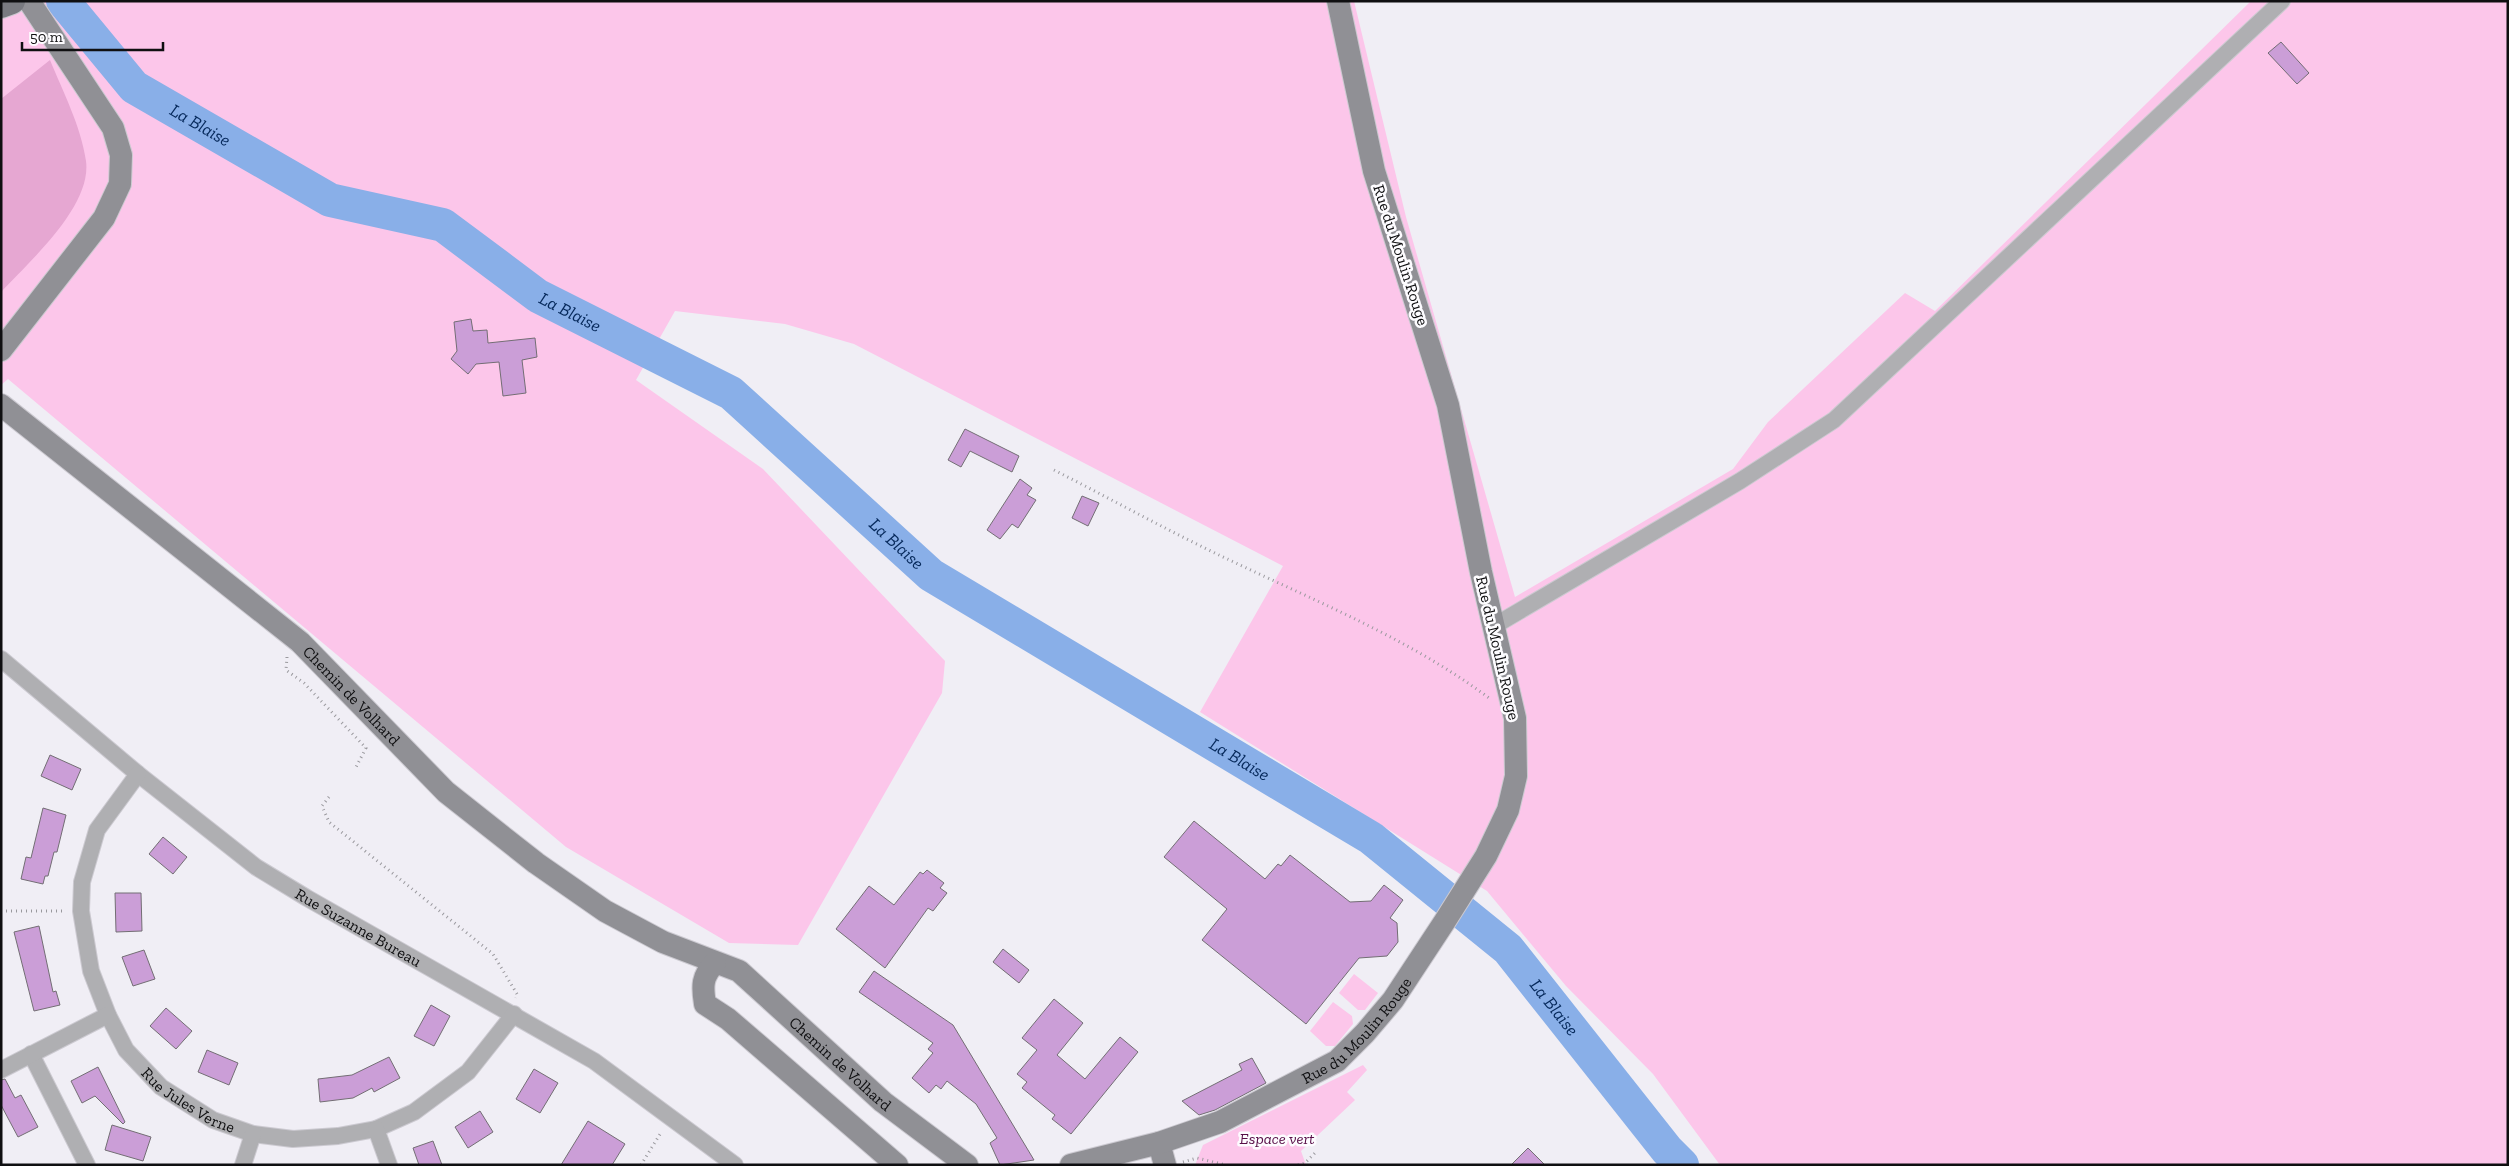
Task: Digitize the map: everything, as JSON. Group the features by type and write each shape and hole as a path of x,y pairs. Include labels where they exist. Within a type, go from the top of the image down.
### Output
{"main road":[{"path":"1,5 12,1"}],"street":[{"path":"1,350 104,218 120,184 121,155 114,128 29,1"},
{"name":"Rue du Moulin Rouge","path":"1158,1142 1220,1122 1337,1061 1365,1033 1393,1000 1486,856 1508,810 1516,776 1515,718 1448,405 1374,171 1338,1"},
{"path":"1494,626 1740,481 1834,420 2282,1"},
{"name":"Chemin de Volhard","path":"1,405 300,642 446,792 536,863 605,911 663,942 739,971 883,1102 967,1165"},
{"name":"Rue Suzanne Bureau","path":"1,659 138,774 256,867 306,898 594,1061 736,1165"},
{"name":"Rue Jules Verne","path":"138,774 97,830 82,882 81,912 91,971 108,1015 126,1050 161,1087 214,1120 253,1134 293,1139 338,1136 376,1128 414,1112 468,1072 514,1014"},
{"path":"715,963 706,972 702,987 705,1004 735,1026 897,1165"},
{"path":"1,1070 108,1015"},
{"path":"31,1054 87,1165"},
{"path":"376,1128 389,1165"},
{"path":"243,1165 253,1134"},
{"path":"1071,1165 1158,1142 1173,1164"}],"path":[{"path":"1054,470 1219,555 1332,608 1414,651 1469,683 1515,718"},
{"path":"300,642 287,656 286,670 304,683 366,748 355,769"},
{"path":"329,797 322,806 329,822 493,954 517,994 514,1014"},
{"path":"1,912 81,912"},
{"path":"641,1165 671,1118"},
{"path":"1298,1165 1305,1163 1317,1151"},
{"path":"1173,1164 1197,1158 1226,1165"}],"green space":[{"path":"1,1 1354,1 1406,217 1515,597 1733,469 1768,422 1905,293 1935,311 2251,1 2508,1 2508,1165 1720,1165 1653,1074 1566,986 1487,891 1200,712 1283,566 854,344 785,324 675,311 636,380 763,469 945,661 942,693 798,945 729,943 566,847 8,379 1,385"},
{"path":"1354,974 1378,993 1365,1010 1358,1010 1339,993"},
{"path":"1333,1002 1352,1016 1353,1024 1335,1046 1326,1046 1310,1031"},
{"name":"Espace vert","path":"1363,1065 1367,1070 1347,1092 1355,1100 1301,1151 1306,1165 1195,1165 1203,1145"}],"shaded area":[{"path":"50,60 71,109 84,148 86,161 85,178 79,196 57,232 1,292 1,99"}],"building":[{"path":"2281,42 2309,73 2297,84 2268,53"},
{"path":"471,319 473,331 487,330 488,343 535,338 537,357 522,360 526,393 503,396 499,362 476,364 468,374 451,359 457,351 454,322"},
{"path":"965,429 1019,456 1012,472 970,451 961,467 948,460"},
{"path":"1020,479 1032,488 1027,495 1036,500 1018,528 1012,524 1000,539 987,530"},
{"path":"1082,496 1099,503 1088,526 1072,518"},
{"path":"50,755 81,769 72,790 41,776"},
{"path":"43,808 66,815 57,852 54,852 48,876 45,876 43,884 21,879 26,857 31,858"},
{"path":"1194,821 1265,879 1278,864 1281,866 1290,855 1350,902 1371,901 1384,885 1403,900 1390,918 1397,923 1398,942 1387,956 1359,958 1306,1024 1202,940 1227,909 1164,857"},
{"path":"163,837 187,857 173,874 149,854"},
{"path":"927,870 944,883 940,888 947,893 933,911 928,908 885,968 836,929 869,886 894,905 920,872 923,874"},
{"path":"115,893 141,893 142,931 116,932"},
{"path":"39,926 53,992 56,991 60,1005 34,1011 14,932"},
{"path":"1003,949 1029,970 1019,983 993,962"},
{"path":"144,950 155,979 133,986 122,957"},
{"path":"874,971 953,1025 1034,1160 1000,1165 990,1143 997,1138 976,1104 947,1081 941,1089 936,1085 929,1093 912,1078 933,1053 928,1049 933,1043 859,992"},
{"path":"1054,999 1083,1023 1057,1055 1085,1079 1120,1037 1138,1052 1071,1134 1052,1119 1055,1115 1022,1088 1027,1082 1017,1074 1037,1050 1022,1038"},
{"path":"431,1005 450,1016 434,1046 414,1036"},
{"path":"166,1008 192,1031 176,1049 150,1026"},
{"path":"207,1050 238,1063 229,1085 198,1072"},
{"path":"389,1057 400,1078 374,1092 372,1088 353,1098 320,1102 318,1079 352,1075"},
{"path":"1252,1058 1266,1083 1215,1110 1199,1115 1182,1101 1242,1070 1239,1064"},
{"path":"98,1067 125,1122 123,1124 95,1096 82,1103 71,1081"},
{"path":"534,1069 558,1083 540,1113 516,1099"},
{"path":"5,1079 15,1098 21,1095 38,1127 18,1137 1,1105 1,1080"},
{"path":"480,1111 493,1132 468,1148 455,1127"},
{"path":"588,1121 625,1144 612,1165 561,1165"},
{"path":"112,1125 151,1137 143,1161 105,1150"},
{"path":"433,1141 442,1165 419,1165 413,1148"},
{"path":"1528,1148 1545,1165 1511,1165"}],"waterway":[{"name":"La Blaise","path":"63,1 134,87 330,200 443,225 538,296 731,393 931,575 1371,838 1508,949 1667,1150 1682,1165"}]}
